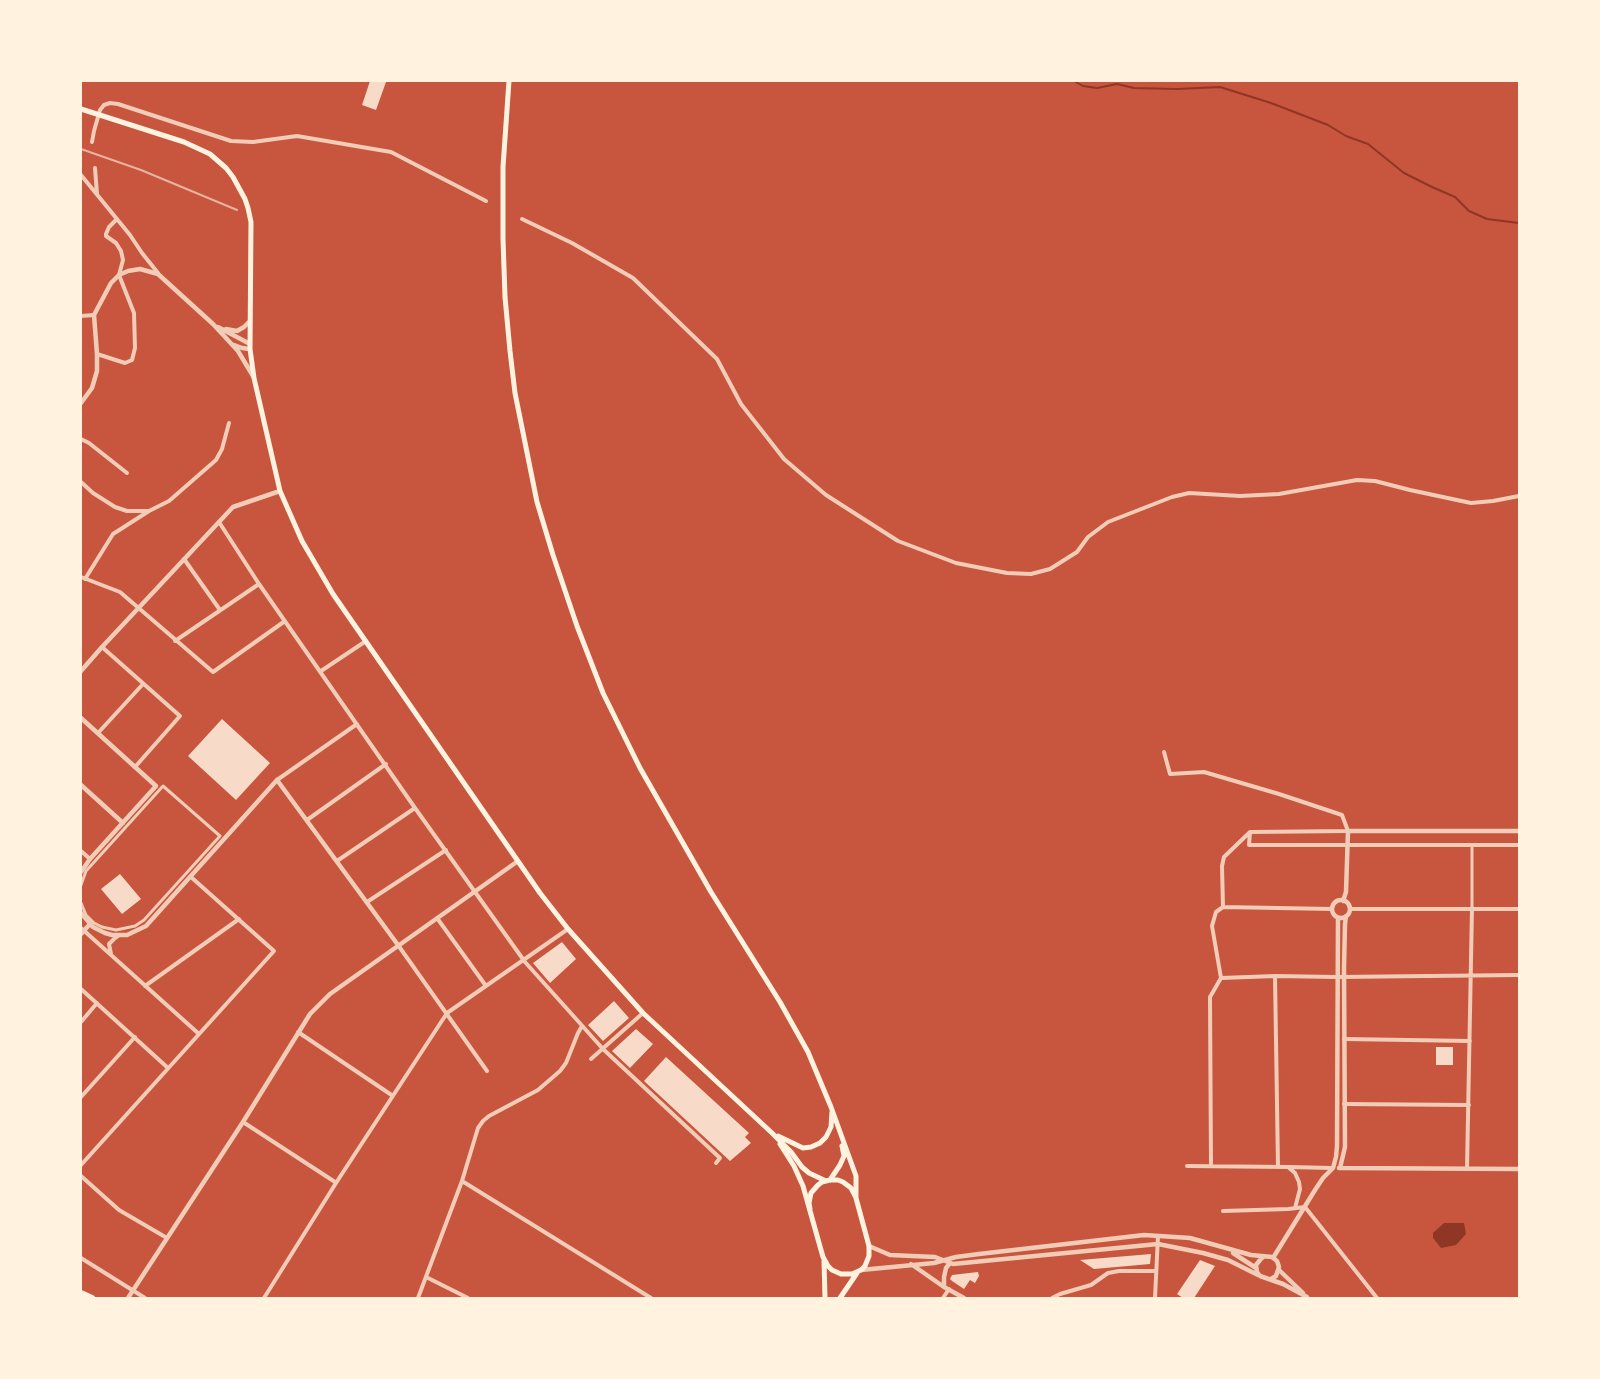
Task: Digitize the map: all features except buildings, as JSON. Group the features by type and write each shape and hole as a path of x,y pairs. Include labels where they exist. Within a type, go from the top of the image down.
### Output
{"highway":[{"path":"81,1294 86,1298"},
{"path":"81,1294 92,1298"}],"main road":[{"path":"509,81 503,167 505,297 515,393 537,502 577,626 603,693 640,768 711,892 780,1002 808,1052 856,1176 856,1198"},
{"path":"81,109 156,132 202,150 218,160 233,177 245,199 251,222 250,346 254,378 280,491 302,541 333,594 518,861 568,929 643,1013 772,1133 802,1167 809,1173 828,1180 838,1180 851,1188 856,1198 869,1246 869,1256 865,1266 840,1298"},
{"path":"772,1133 803,1148 812,1147 826,1137 831,1127 831,1107"},
{"path":"810,1209 812,1193 818,1185 828,1180 844,1156 840,1130"},
{"path":"772,1133 794,1166 803,1186 823,1257 825,1298"},
{"path":"823,1257 836,1273 847,1275 859,1271"}],"street":[{"path":"92,142 98,114 104,105 118,104 231,141 253,142 297,136 391,152 486,201"},
{"path":"95,168 97,194"},
{"path":"81,175 158,274 213,324 238,351 254,378"},
{"path":"97,354 125,363 132,360 135,348 134,314 119,275 123,260 121,251 116,243 106,236 109,227 117,219"},
{"path":"522,219 572,243 633,278 717,360 741,404 784,459 826,495 898,541 957,563 1007,573 1031,574 1050,569 1077,552 1088,537 1108,522 1172,497 1189,493 1240,496 1279,494 1358,480 1375,481 1471,503 1519,496"},
{"path":"81,403 92,388 97,371 94,315 111,283 119,275 128,271 140,269 158,274"},
{"path":"81,316 94,315"},
{"path":"213,324 237,331 250,321"},
{"path":"213,324 250,346"},
{"path":"229,342 242,348 250,346"},
{"path":"229,423 222,449 216,460 169,501 113,534 83,578 120,592 213,672 285,621"},
{"path":"81,439 127,473"},
{"path":"81,482 115,507 127,511 149,511"},
{"path":"81,671 233,507 280,491"},
{"path":"219,522 259,584 524,960 603,1049 720,1158 716,1162"},
{"path":"184,559 220,610"},
{"path":"175,641 259,584"},
{"path":"321,671 366,640"},
{"path":"102,647 180,716 135,767"},
{"path":"98,733 143,684"},
{"path":"81,718 156,786 81,872"},
{"path":"114,958 109,951 114,939 146,926 277,780 357,724"},
{"path":"1164,752 1170,774 1204,772 1342,815 1348,831 1344,901"},
{"path":"307,820 386,764"},
{"path":"277,780 399,945 487,1071"},
{"path":"81,784 123,823"},
{"path":"81,885 86,871 163,786 220,836 144,920 135,926 116,930 102,927 86,915 81,903"},
{"path":"337,861 415,808"},
{"path":"1223,907 1222,866 1224,857 1250,832 1519,831"},
{"path":"1250,832 1249,844 1519,845"},
{"path":"1467,1168 1472,845"},
{"path":"367,902 446,850"},
{"path":"81,851 90,859"},
{"path":"128,1298 243,1122 310,1014 330,993 518,861"},
{"path":"81,1165 273,951 191,877"},
{"path":"1332,909 1336,902 1344,901 1350,909"},
{"path":"1211,1166 1210,997 1221,978 1212,926 1216,912 1223,907 1332,909"},
{"path":"1273,1258 1323,1178 1333,1168 1337,1146 1338,918 1332,909"},
{"path":"1350,909 1519,909"},
{"path":"1340,1168 1344,1147 1345,924 1350,909"},
{"path":"81,913 90,924 105,933 119,936"},
{"path":"1338,918 1346,916"},
{"path":"437,918 486,986"},
{"path":"146,986 238,920"},
{"path":"90,924 82,931 199,1034"},
{"path":"264,1298 447,1013 568,929"},
{"path":"1221,978 1519,975"},
{"path":"1275,976 1278,1167"},
{"path":"81,989 168,1068"},
{"path":"81,1022 97,1004"},
{"path":"591,1059 643,1013"},
{"path":"418,1298 462,1181 478,1128 489,1116 538,1090 560,1071 566,1063 582,1026"},
{"path":"298,1032 393,1096"},
{"path":"81,1097 135,1037"},
{"path":"1344,1039 1470,1041"},
{"path":"1344,1104 1469,1105"},
{"path":"243,1122 336,1183"},
{"path":"1187,1166 1519,1168"},
{"path":"1288,1167 1295,1173 1299,1182 1300,1189 1295,1208"},
{"path":"81,1176 119,1210 167,1238"},
{"path":"462,1181 651,1298"},
{"path":"1223,1211 1305,1207"},
{"path":"1305,1207 1377,1298"},
{"path":"859,1271 948,1262 967,1256 1144,1235 1190,1238 1251,1255 1273,1258 1279,1264 1279,1270 1271,1279"},
{"path":"1155,1298 1158,1236"},
{"path":"1073,1243 1075,1252"},
{"path":"869,1246 890,1255 935,1257 953,1264 1158,1244 1228,1260 1264,1279 1283,1284 1307,1298"},
{"path":"1222,1247 1245,1259 1256,1268"},
{"path":"1258,1275 1256,1268 1258,1262 1264,1257"},
{"path":"81,1258 145,1298"},
{"path":"943,1298 946,1288 944,1277 948,1262"},
{"path":"911,1264 964,1298"},
{"path":"1279,1270 1307,1298"},
{"path":"1052,1298 1091,1285 1108,1273 1156,1272"},
{"path":"426,1277 468,1298"},
{"path":"133,1298 134,1290"}],"shaded area":[{"path":"1444,1223 1464,1223 1466,1234 1456,1245 1441,1248 1433,1238 1433,1233"}],"waterway":[{"path":"1074,81 1083,86 1097,88 1117,84 1134,88 1220,87 1271,103 1328,125 1346,136 1368,144 1404,173 1455,197 1469,211 1487,219 1519,223"}],"railway":[{"path":"81,149 141,170 237,210"}]}
